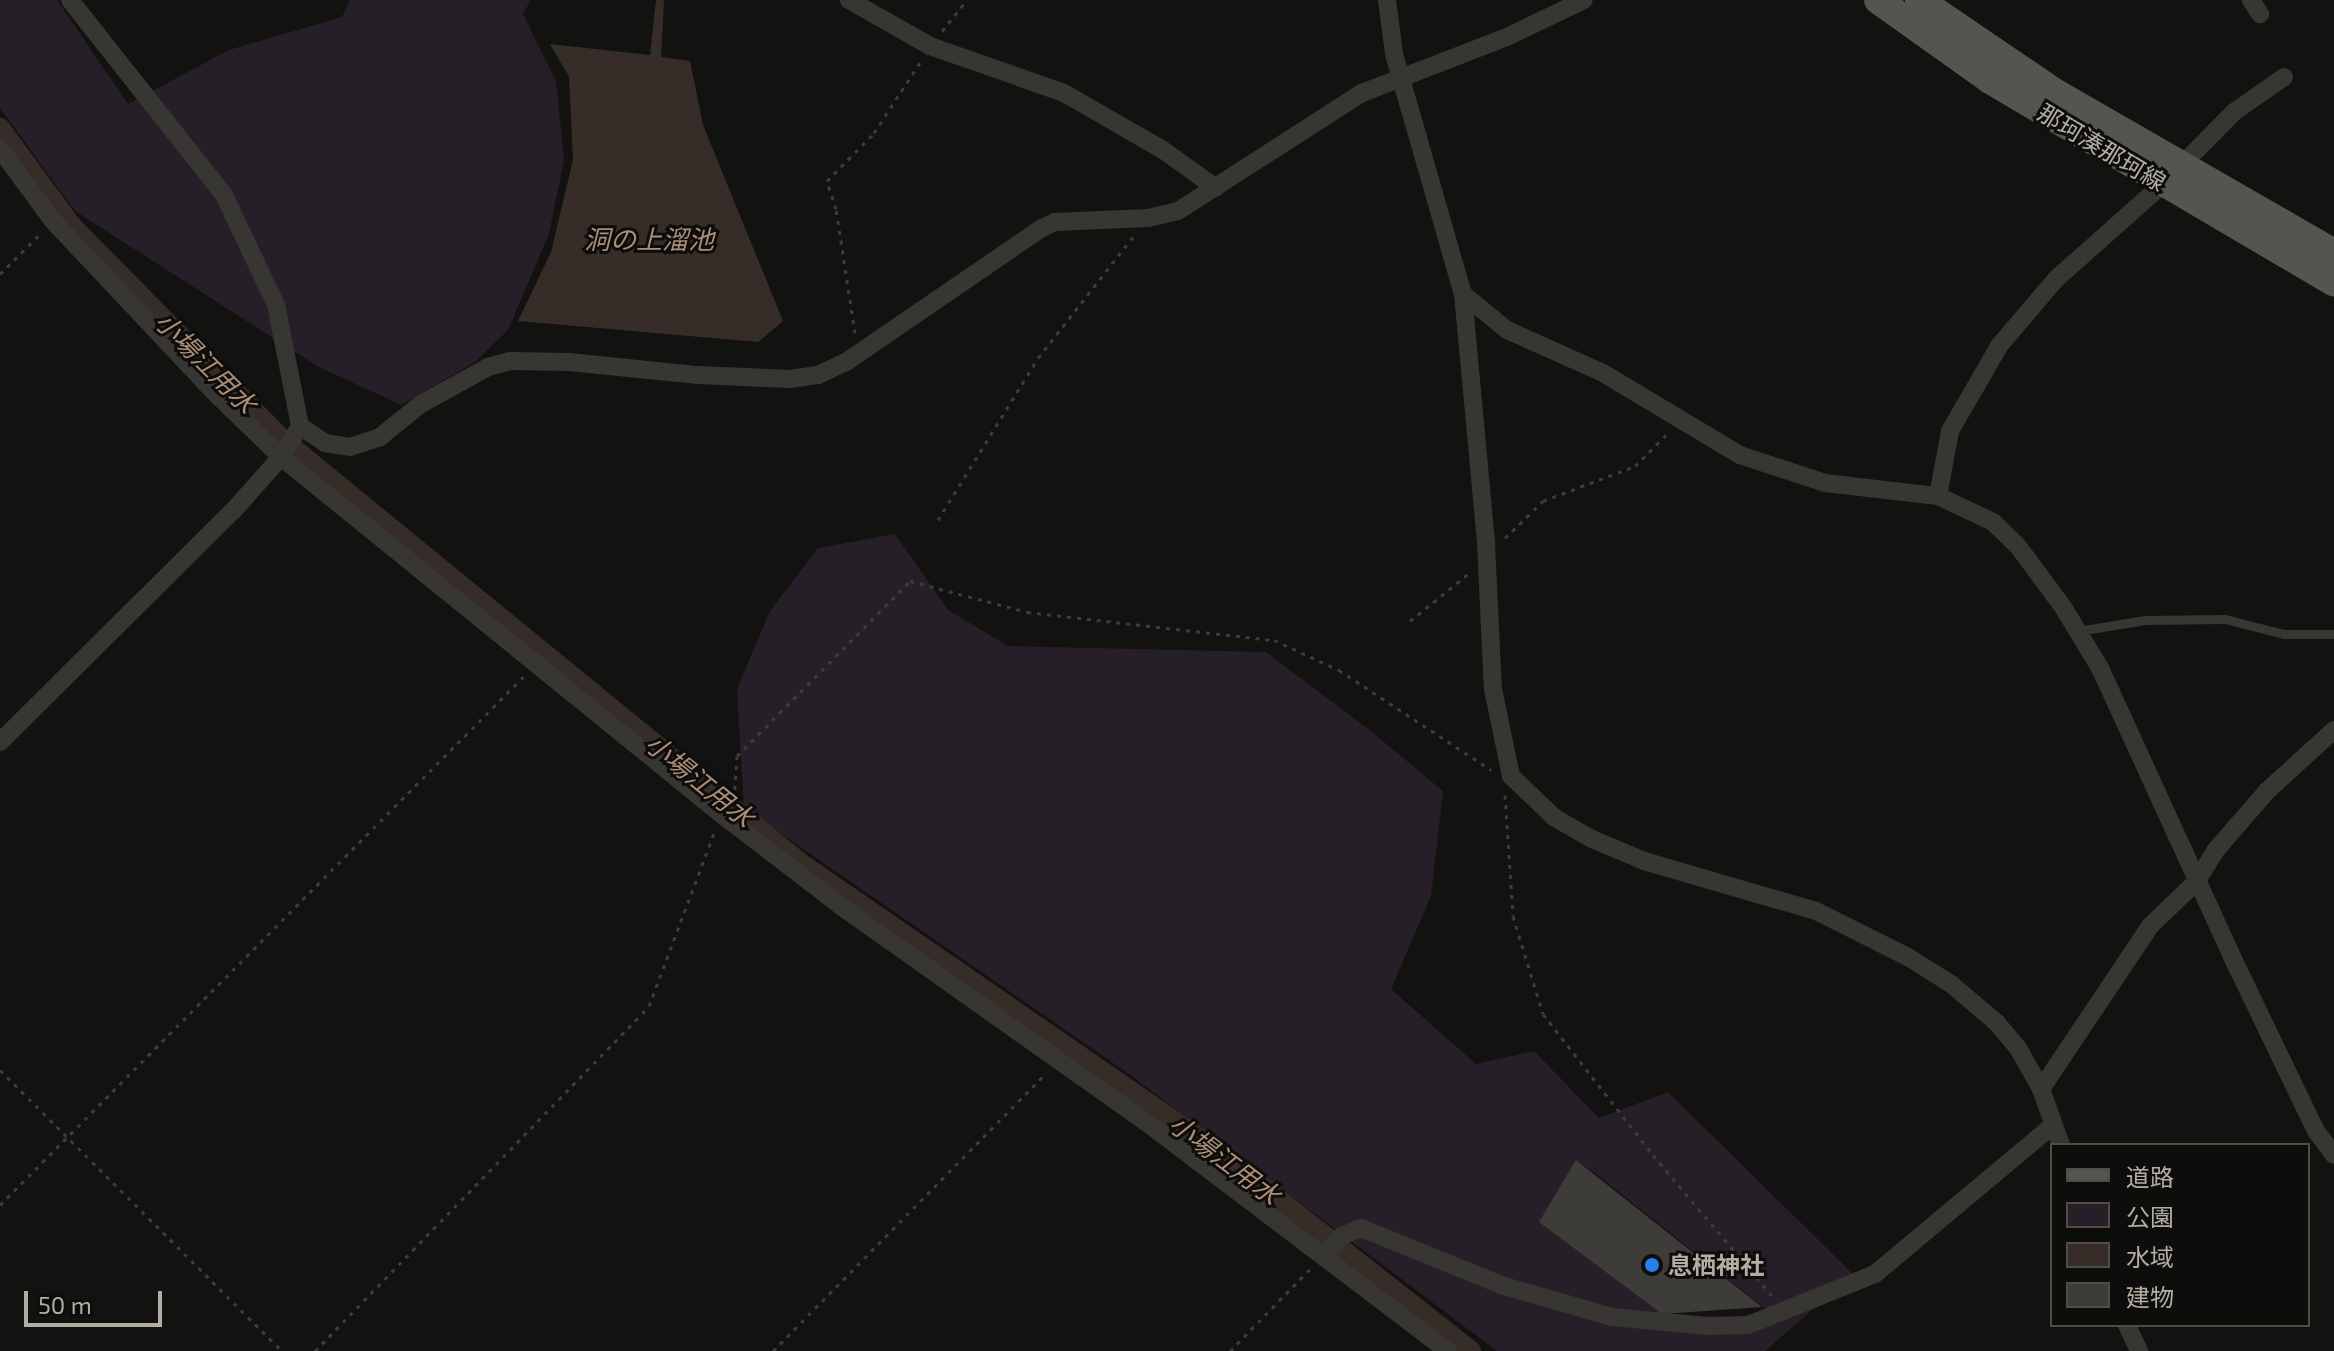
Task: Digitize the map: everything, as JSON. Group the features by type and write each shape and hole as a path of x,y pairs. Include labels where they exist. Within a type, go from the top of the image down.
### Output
{"main road":[{"name":"那珂湊那珂線","path":"1878,0 1990,80 2171,175 2334,253"},
{"name":"那珂湊那珂線","path":"1919,0 2171,175 2334,283"}],"street":[{"path":"0,742 233,511 289,444 276,305 224,195 70,0"},
{"path":"849,0 930,46 1064,93 1163,150 1216,188"},
{"path":"1387,0 1394,54 1463,294 1487,557 1493,689 1508,778 1555,818 1592,839 1644,861 1816,911 1908,957 1951,984 1996,1022 2018,1048 2041,1089 2060,1143"},
{"path":"289,444 325,443 350,447 380,437 421,404 488,367 510,361 569,362 698,375 789,379 818,375 846,362 1042,228 1055,222 1148,218 1178,211 1318,119 1401,75 1507,37 1584,0"},
{"path":"1938,496 1950,431 1999,346 2056,279 2171,175 2234,112 2284,77"},
{"path":"0,149 53,221 215,393 289,444 536,664 721,814 842,907 1333,1247 1448,1351"},
{"path":"1463,294 1507,330 1603,373 1740,455 1825,483 1938,496 1993,522 2009,537 2040,573 2100,668 2173,821 2196,882 2316,1131 2334,1155"},
{"path":"2041,1089 2150,926 2196,882 2215,851 2267,791 2334,730"},
{"path":"1333,1247 1361,1228 1504,1286 1612,1317 1708,1326 1748,1325 1875,1274 2053,1125"},
{"path":"2128,1327 2139,1351"}],"lane":[{"path":"2078,631 2145,620 2225,619 2284,634 2334,634"}],"path":[{"path":"858,352 836,209 827,181 874,133 930,46 967,0"},
{"path":"938,520 1038,358 1148,218"},
{"path":"0,274 53,221"},
{"path":"1410,621 1487,557 1543,501 1635,466 1681,421"},
{"path":"734,799 737,756 910,581 1027,612 1274,640 1339,670 1508,778 1513,916 1543,1014 1653,1155 1786,1312"},
{"path":"0,1205 536,664"},
{"path":"315,1351 649,1006 721,814"},
{"path":"773,1351 1059,1059"},
{"path":"0,1070 282,1351"},
{"path":"1230,1351 1333,1247"}],"green space":[{"path":"0,0 57,0 128,104 229,50 342,17 350,0 531,0 523,14 556,81 564,160 549,234 508,330 475,362 401,405 317,366 75,211 0,108"},
{"path":"895,534 948,610 1008,646 1266,652 1367,728 1443,791 1431,896 1391,989 1476,1064 1534,1051 1599,1118 1668,1092 1853,1274 1765,1351 1497,1351 1129,1074 744,808 737,689 770,611 818,548"}],"water":[{"name":"洞の上溜池","path":"656,0 664,0 661,57 690,61 703,125 783,321 758,342 518,321 551,252 573,160 569,77 550,44 650,55"}],"building":[{"name":"息栖神社","path":"1576,1160 1762,1307 1662,1314 1539,1222"}],"waterway":[{"name":"小場江用水","path":"0,128 72,226 282,439 802,864 1207,1143 1471,1351"}],"place":[{"name":"息栖神社","path":"1652,1265"}]}
